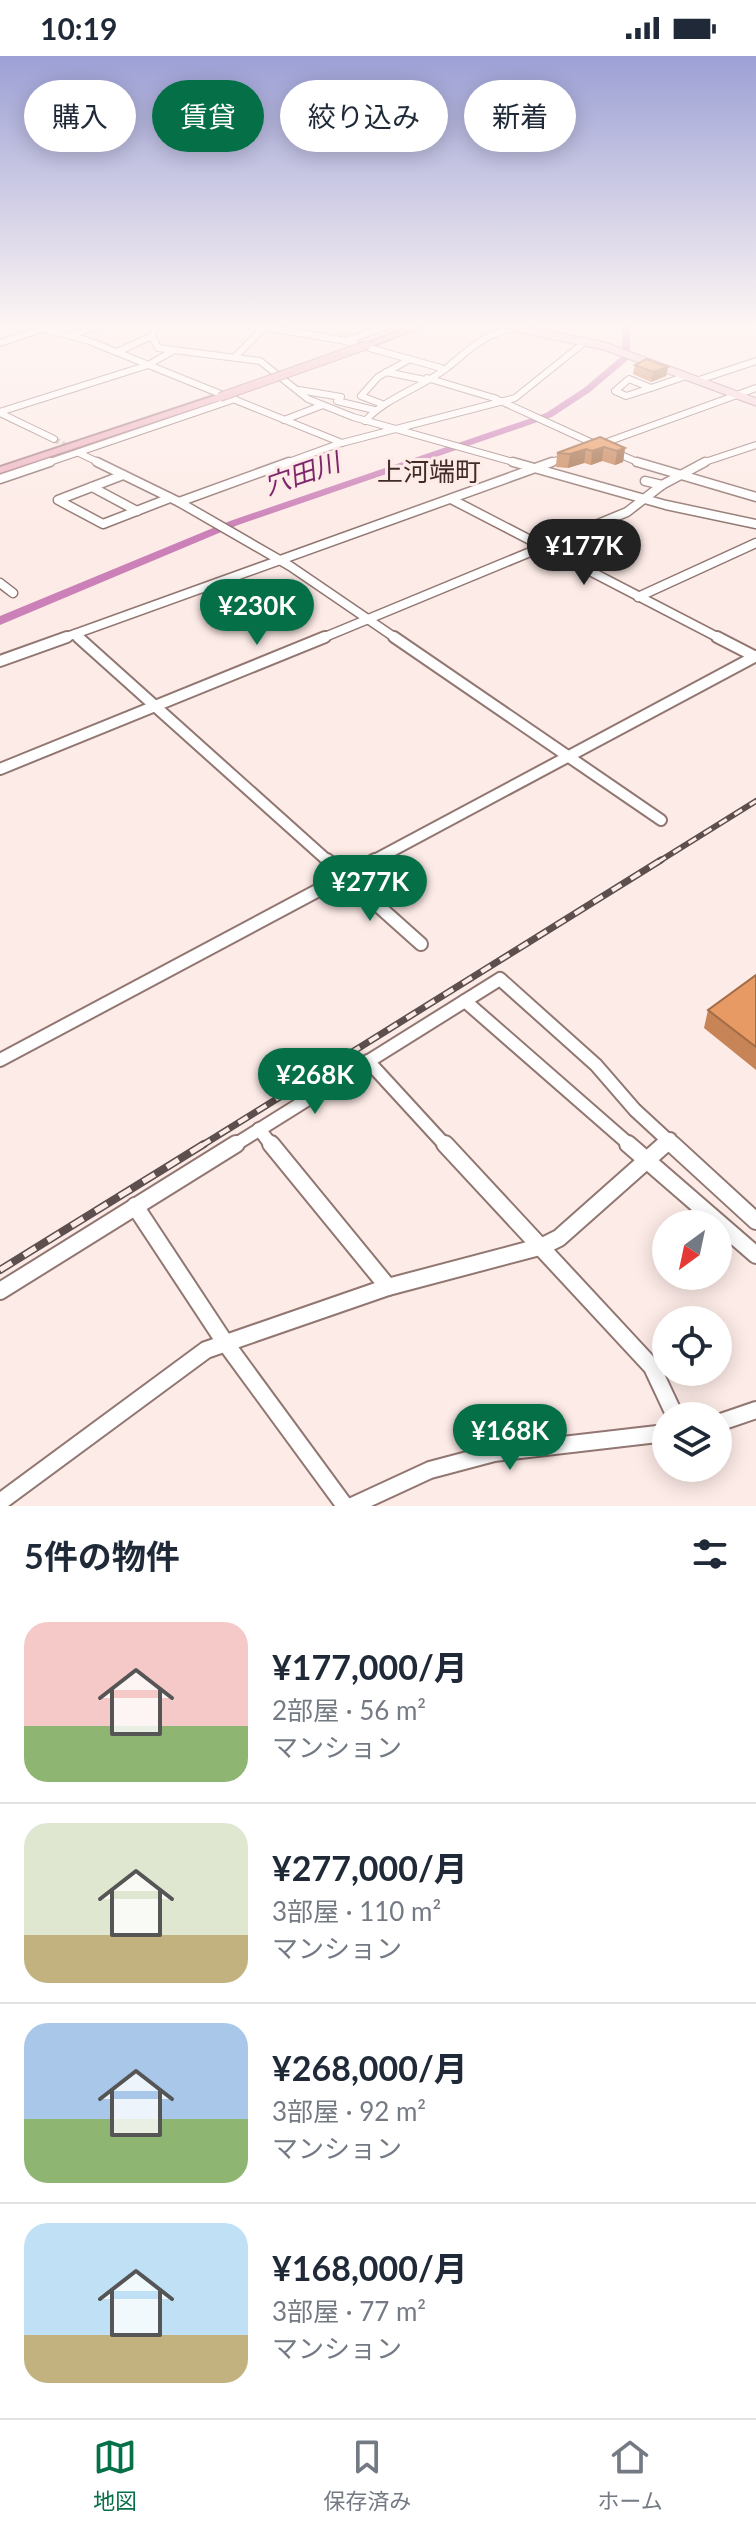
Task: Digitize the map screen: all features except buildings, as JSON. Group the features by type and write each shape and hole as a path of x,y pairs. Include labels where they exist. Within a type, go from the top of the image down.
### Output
{"highway":[{"path":"0,467 224,394"}],"main road":[{"path":"734,394 756,402"}],"street":[{"path":"0,412 58,394"},
{"path":"221,394 342,443"},
{"path":"305,394 323,405 388,429 643,498 663,508 756,524"},
{"path":"327,394 341,397 337,401 352,407 374,410"},
{"path":"363,394 361,396 382,404"},
{"path":"365,421 374,410 400,394"},
{"path":"476,394 505,402 632,461 756,497"},
{"path":"179,502 342,443 505,402 521,394"},
{"path":"586,450 741,394"},
{"path":"0,479 81,454 235,399"},
{"path":"284,420 323,405"},
{"path":"0,412 54,439"},
{"path":"0,769 544,548 627,512 677,474 756,445"},
{"path":"81,454 179,502 278,560 661,820"},
{"path":"0,661 573,454"},
{"path":"123,475 58,500 103,524 170,498"},
{"path":"645,481 662,485"},
{"path":"92,487 137,511"},
{"path":"451,499 756,657"},
{"path":"638,597 756,543"},
{"path":"0,583 13,593"},
{"path":"75,634 421,944"},
{"path":"0,1060 756,657"},
{"path":"0,1291 500,979 596,1065 635,1110 756,1221"},
{"path":"465,1001 756,1255"},
{"path":"368,1061 543,1246 652,1367 668,1402"},
{"path":"259,1129 388,1287"},
{"path":"0,1502 206,1350 224,1341 388,1287 543,1246 559,1238 670,1139"},
{"path":"135,1206 224,1341 345,1506"},
{"path":"732,1418 756,1410"},
{"path":"352,1506 430,1470 494,1453 652,1435"}],"waterway":[{"name":"穴田川","path":"0,621 234,523 549,415 581,394"}],"tunnel":[{"path":"54,439 83,456"}],"railway":[{"path":"658,862 756,801"},
{"path":"201,1146 661,860"},
{"path":"0,1270 204,1144"}],"district":[{"name":"上河端町","path":"429,472"}]}
